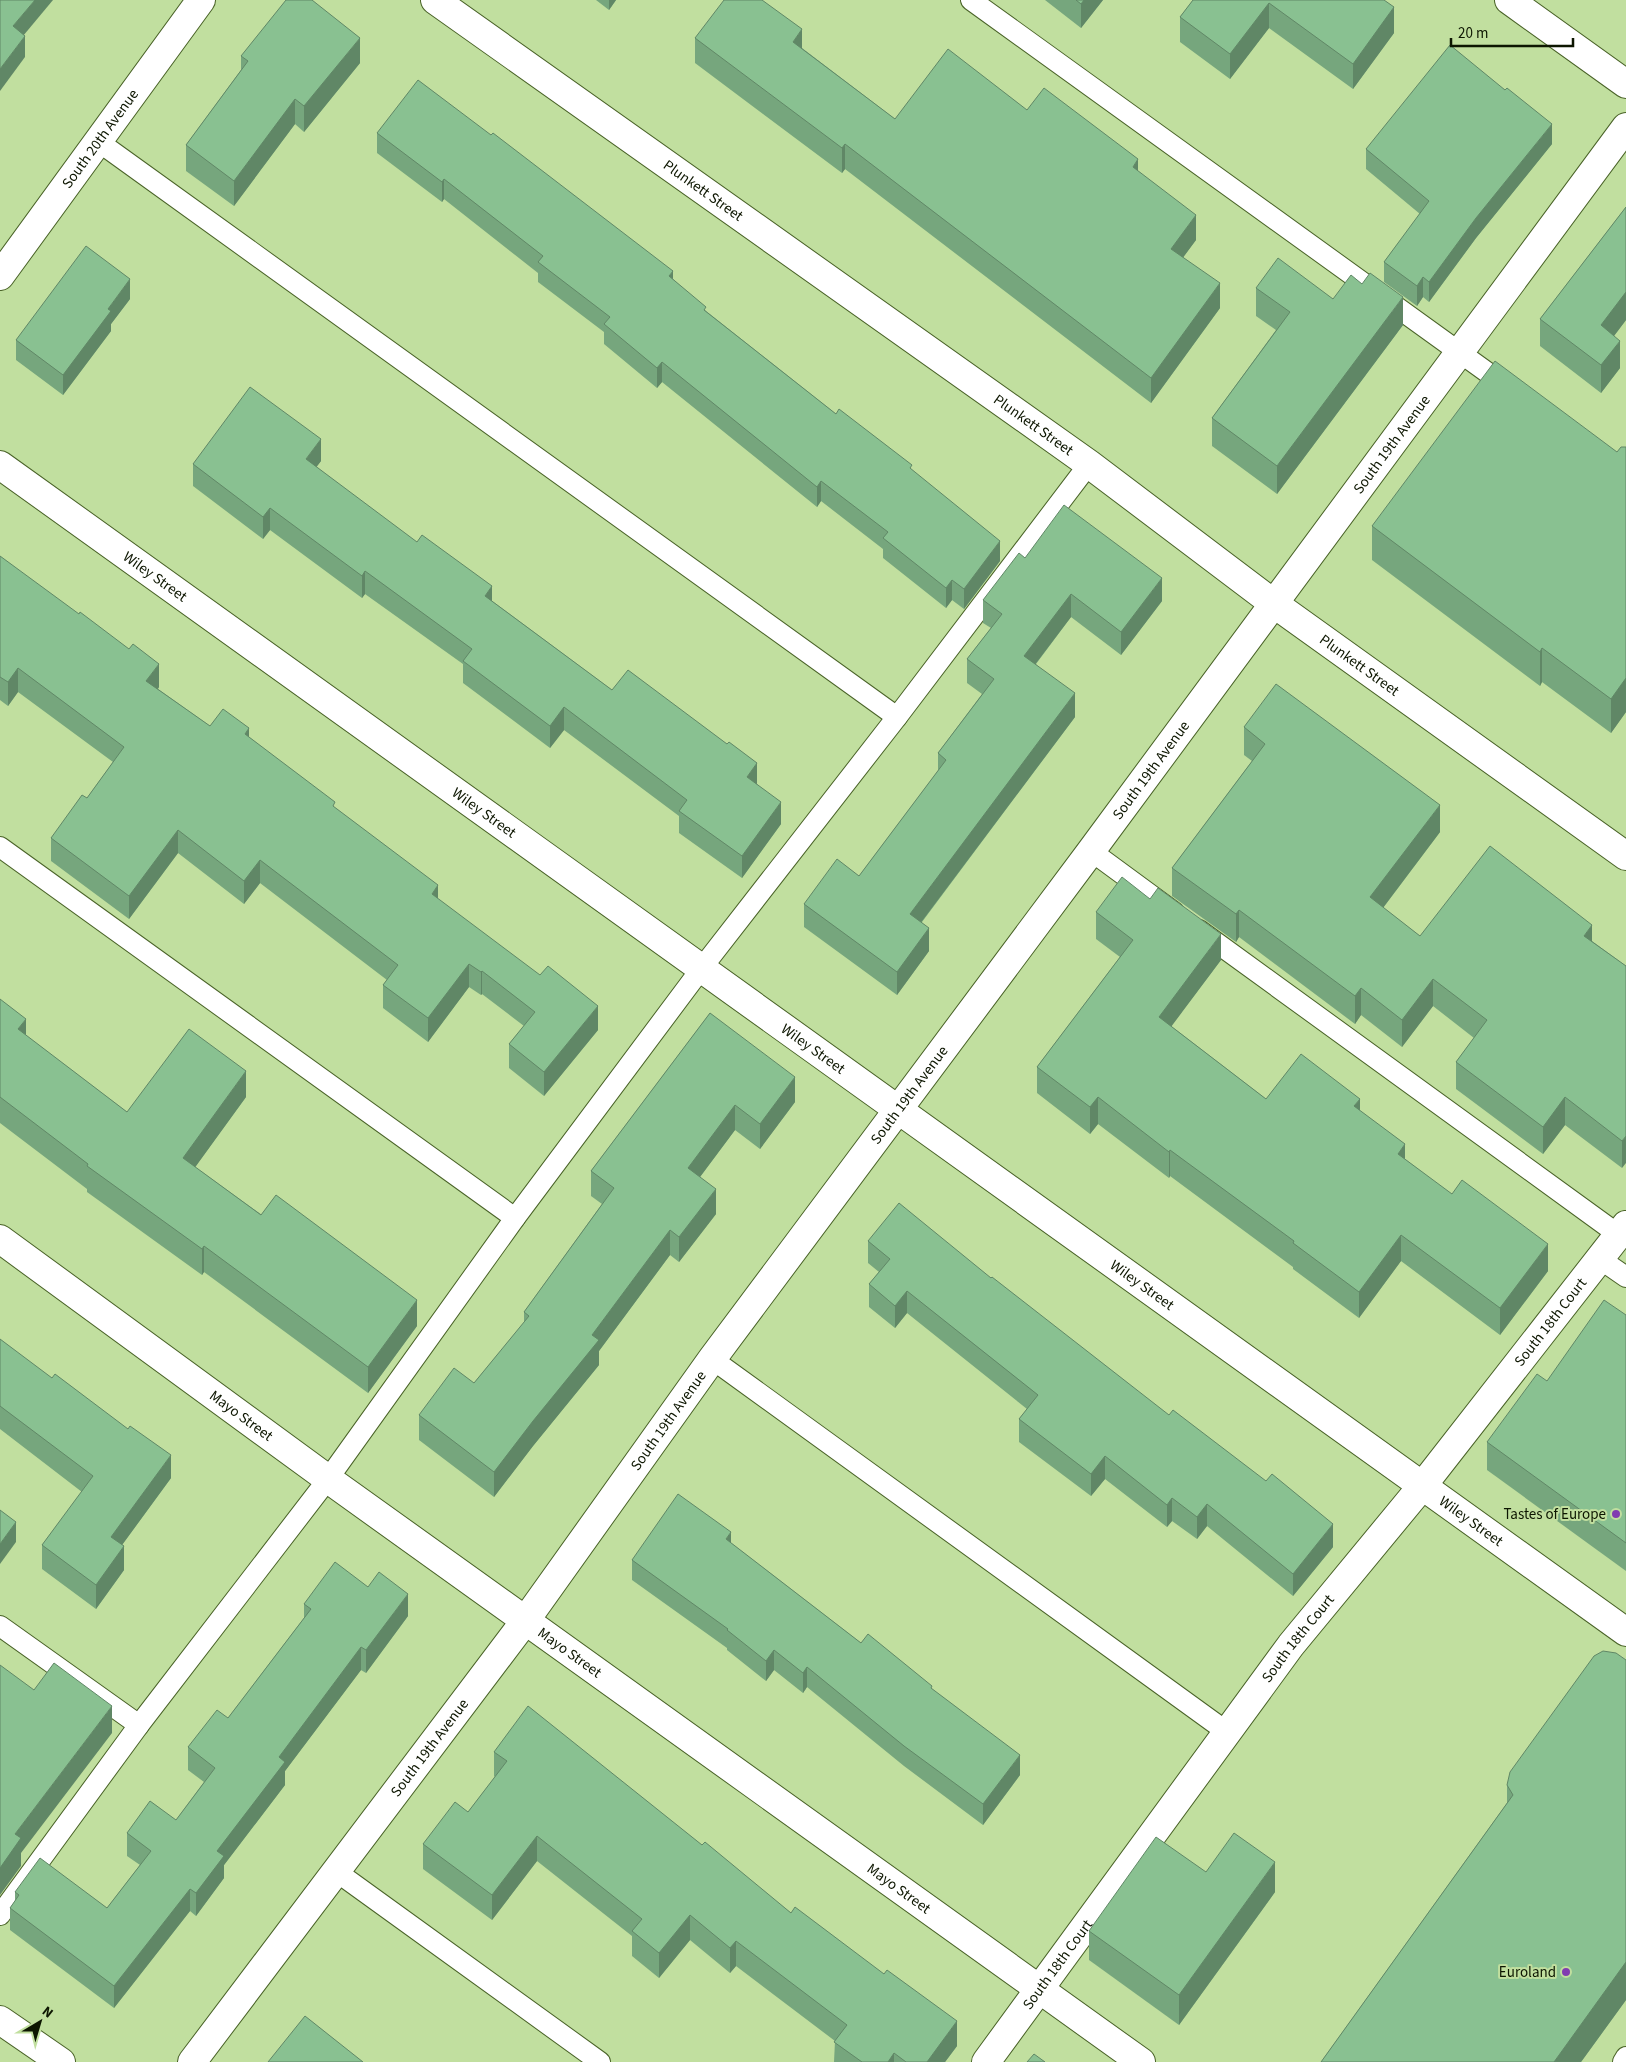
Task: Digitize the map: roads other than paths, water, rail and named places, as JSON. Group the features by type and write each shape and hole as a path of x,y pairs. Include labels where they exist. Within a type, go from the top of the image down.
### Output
{"street":[{"name":"South 20th Avenue","path":"0,276 201,0"},
{"name":"Plunkett Street","path":"435,0 1089,464 1273,602 1626,856"},
{"path":"1509,0 1626,84"},
{"name":"South 19th Avenue","path":"192,2062 525,1621 712,1359 1091,851 1273,602 1626,127"},
{"name":"Wiley Street","path":"0,465 1626,1631"},
{"name":"South 18th Court","path":"986,2062 1291,1645 1423,1485 1622,1230"},
{"name":"Mayo Street","path":"0,1239 328,1479 1140,2062"},
{"path":"0,2020 61,2062"}],"lane":[{"path":"971,0 1522,397"},
{"path":"98,142 897,717"},
{"path":"0,1915 139,1725 328,1479 515,1218 701,969 897,717 1089,464"},
{"path":"0,847 515,1218"},
{"path":"1091,851 1622,1230"},
{"path":"1600,1259 1626,1278"},
{"path":"712,1359 1227,1732"},
{"path":"0,1626 139,1725"},
{"path":"337,1872 600,2062"},
{"path":"1622,2062 1626,2057"}],"place":[{"name":"Tastes of Europe","path":"1616,1514"},
{"name":"Euroland","path":"1566,1972"}]}
